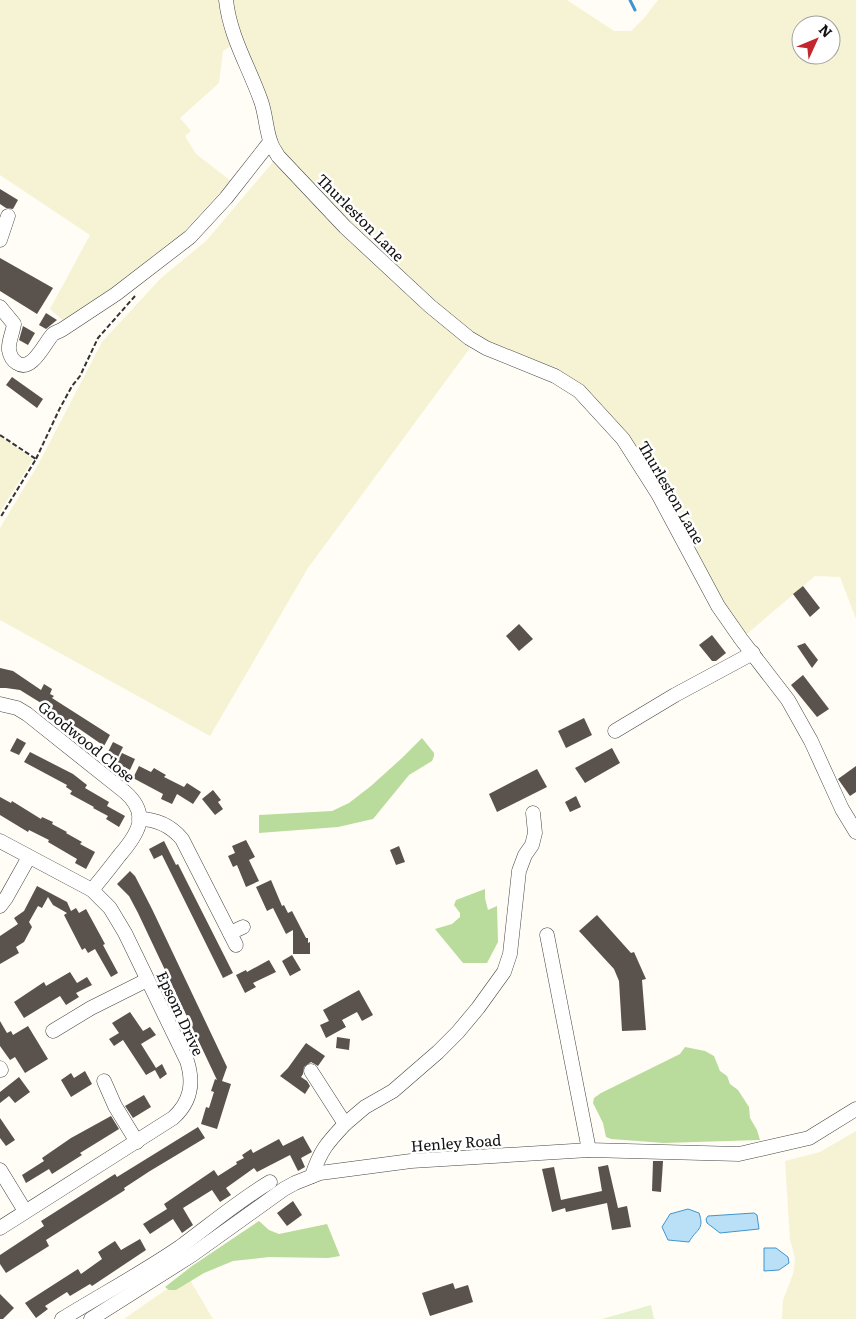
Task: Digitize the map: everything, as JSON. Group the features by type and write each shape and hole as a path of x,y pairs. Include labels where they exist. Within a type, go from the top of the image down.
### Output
{"street":[{"name":"Thurleston Lane","path":"226,0 228,17 240,54 261,101 270,142 278,156 346,227 430,306 469,338 486,348 555,376 579,391 623,439 658,494 718,606 788,700 811,741 842,809 856,832"},
{"path":"0,307 14,324 9,348 10,357 18,365 26,365 34,360 54,333 64,329 116,294 190,237 226,198 270,142"},
{"path":"0,240 8,216"},
{"path":"615,732 675,695 752,653"},
{"name":"Goodwood Close","path":"0,704 22,711 125,792 134,802 139,819"},
{"path":"312,1176 317,1158 325,1145 365,1107 393,1091 438,1052 478,1008 504,972 510,954 519,871 524,855 532,844 535,833 533,813"},
{"path":"92,890 135,836 139,819 154,820 163,823 182,840 233,939 243,927"},
{"name":"Epsom Drive","path":"0,841 92,890 115,915 186,1061 189,1069 191,1089 181,1112 137,1142 0,1228"},
{"path":"0,906 29,857"},
{"path":"547,935 589,1150"},
{"path":"53,1031 81,1014 147,980"},
{"path":"311,1071 345,1124"},
{"path":"104,1080 115,1106 137,1142"},
{"name":"Henley Road","path":"91,1319 192,1255 284,1189 312,1176 411,1161 589,1150 739,1154 809,1138 856,1109"},
{"path":"0,1170 25,1211"},
{"path":"70,1317 179,1248 235,1205 270,1182"},
{"path":"235,1205 244,1217"}],"path":[{"path":"0,518 36,459 59,410 72,386 80,376 98,338 140,290"},
{"path":"0,435 36,459"}],"shaded area":[{"path":"0,0 221,0 222,20 231,46 223,51 219,83 180,118 191,131 185,136 196,154 231,181 166,251 67,324 50,309 90,235 0,175"},
{"path":"229,0 567,0 614,31 631,31 658,0 856,0 856,619 840,577 815,576 741,639 658,494 579,391 530,367 472,333 449,315 349,222 282,153 275,139 242,45"},
{"path":"273,162 346,237 407,295 470,348 308,568 210,736 0,620 0,528 39,463 102,342 161,278 206,241"},
{"path":"0,436 33,459 0,512"},
{"path":"856,1131 856,1319 782,1319 783,1300 793,1274 795,1258 790,1240 785,1161 820,1152"},
{"path":"187,1275 213,1319 124,1319"}],"green space":[{"path":"422,738 434,753 432,761 409,775 373,819 338,827 259,833 259,815 332,811 349,803 371,786"},
{"path":"485,889 488,910 497,906 498,942 487,963 463,963 435,929 452,924 460,917 460,913 454,905 456,900"},
{"path":"685,1047 705,1051 714,1056 720,1071 727,1076 730,1084 738,1090 749,1107 750,1118 760,1140 664,1143 606,1137 603,1123 593,1103 594,1098 680,1054"},
{"path":"259,1221 269,1230 279,1234 327,1224 340,1256 328,1258 269,1257 233,1261 204,1273 176,1290 169,1290 165,1287 192,1266"},
{"path":"651,1305 654,1319 602,1319"}],"water":[{"path":"688,1209 699,1213 701,1223 699,1229 689,1242 668,1240 662,1227 670,1214"},
{"path":"754,1213 757,1215 759,1229 720,1233 707,1223 706,1219 708,1216"},
{"path":"764,1248 776,1248 788,1257 789,1263 779,1270 764,1271"}],"building":[{"path":"0,189 18,200 13,209 6,208 0,204"},
{"path":"0,258 53,288 37,314 0,291"},
{"path":"46,313 57,320 46,329 39,325"},
{"path":"23,326 35,333 28,345 19,340"},
{"path":"12,377 43,399 37,408 6,385"},
{"path":"803,586 820,608 810,617 793,594"},
{"path":"519,624 533,639 519,651 506,636"},
{"path":"712,635 726,653 716,661 712,661 699,645"},
{"path":"805,643 818,660 812,668 797,646"},
{"path":"0,668 13,671 41,690 44,684 52,689 50,694 54,696 52,698 110,735 104,746 78,728 52,714 53,712 49,708 20,690 0,688"},
{"path":"803,675 829,709 817,717 791,685"},
{"path":"584,718 592,735 566,748 558,731"},
{"path":"17,738 26,743 19,755 10,751"},
{"path":"113,742 123,747 117,759 107,754"},
{"path":"612,748 620,763 585,783 575,768"},
{"path":"30,752 73,774 87,785 85,788 109,802 107,806 125,816 119,827 106,819 108,816 70,794 72,791 66,787 67,785 24,762"},
{"path":"122,753 135,759 130,770 117,763"},
{"path":"139,766 151,772 154,768 166,775 164,777 184,787 187,783 201,792 193,804 177,794 172,804 161,799 163,794 133,778"},
{"path":"856,766 856,792 850,796 838,779"},
{"path":"537,769 547,787 497,812 489,794"},
{"path":"213,790 221,800 218,802 223,809 215,815 202,799"},
{"path":"576,796 581,807 570,812 565,802"},
{"path":"0,797 11,803 12,801 41,819 42,817 53,822 52,824 82,842 80,844 95,852 86,869 75,863 77,859 48,842 49,840 29,830 28,832 0,815"},
{"path":"246,840 255,857 249,860 259,881 246,887 237,865 233,867 228,856 235,853 232,846"},
{"path":"164,841 176,865 178,864 233,973 223,978 162,855 154,859 149,849"},
{"path":"399,846 405,862 396,865 390,850"},
{"path":"130,871 135,876 152,909 227,1067 222,1081 231,1084 217,1129 201,1124 206,1107 209,1108 214,1092 211,1091 215,1079 217,1080 138,913 129,896 117,884"},
{"path":"271,880 282,906 284,905 288,913 292,911 306,938 308,938 310,954 293,954 293,930 286,934 273,908 267,911 256,887"},
{"path":"37,886 67,902 71,911 76,908 79,913 86,909 118,973 111,977 95,949 88,953 85,948 82,950 64,915 67,913 53,905 48,897 42,908 38,906 29,922 32,927 24,942 16,947 19,953 0,964 0,936 18,924 14,918 24,911"},
{"path":"597,915 631,953 634,952 646,979 642,980 646,1030 622,1031 619,981 614,969 579,931"},
{"path":"292,955 301,970 290,976 282,961"},
{"path":"269,960 276,972 253,983 256,987 245,993 236,975 246,970 247,972"},
{"path":"70,972 77,983 87,977 92,985 76,993 79,997 66,1005 60,996 24,1018 14,1002 44,982 46,986"},
{"path":"359,990 373,1015 362,1021 357,1012 342,1020 346,1027 326,1038 320,1025 329,1021 323,1010"},
{"path":"130,1012 143,1031 150,1027 156,1035 141,1044 156,1068 162,1064 167,1074 160,1079 155,1070 146,1075 123,1040 114,1046 109,1039 119,1033 112,1023"},
{"path":"0,1021 7,1033 11,1031 13,1035 28,1026 48,1059 25,1073 15,1057 10,1060 0,1046"},
{"path":"337,1037 350,1039 349,1050 336,1048"},
{"path":"306,1043 325,1056 318,1066 311,1062 304,1067 301,1077 310,1086 305,1094 280,1076"},
{"path":"85,1071 92,1084 71,1097 61,1080 71,1073 74,1078"},
{"path":"19,1077 30,1092 15,1103 9,1096 0,1103 0,1092"},
{"path":"144,1095 151,1107 133,1118 125,1106"},
{"path":"111,1116 119,1129 80,1153 82,1155 52,1174 49,1169 26,1183 22,1175 44,1161 42,1158 71,1138"},
{"path":"0,1118 15,1140 6,1146 0,1138"},
{"path":"198,1127 205,1138 150,1171 124,1188 125,1190 46,1240 49,1246 6,1273 0,1264 0,1255 44,1226 41,1221 115,1174 117,1177"},
{"path":"303,1136 312,1152 301,1158 305,1167 298,1171 290,1155 257,1172 254,1168 226,1188 231,1195 220,1202 212,1190 183,1208 193,1225 182,1233 173,1219 150,1234 143,1224 167,1209 164,1204 214,1170 218,1176 237,1164 236,1162 244,1158 242,1155 251,1149 253,1153 279,1139 283,1146"},
{"path":"653,1161 663,1161 661,1192 652,1191"},
{"path":"608,1165 618,1208 627,1206 631,1227 612,1230 607,1203 566,1212 565,1208 552,1212 542,1169 554,1167 561,1200 602,1191 598,1167"},
{"path":"293,1201 302,1215 287,1226 277,1213"},
{"path":"140,1239 146,1250 92,1286 90,1284 70,1296 67,1292 45,1306 48,1309 36,1318 25,1303 78,1269 81,1274 102,1259 98,1252 115,1241 121,1250"},
{"path":"453,1283 455,1289 468,1285 473,1302 430,1316 422,1293"},
{"path":"0,1294 14,1308 3,1319 0,1319"}],"waterway":[{"path":"630,0 635,10"}]}
